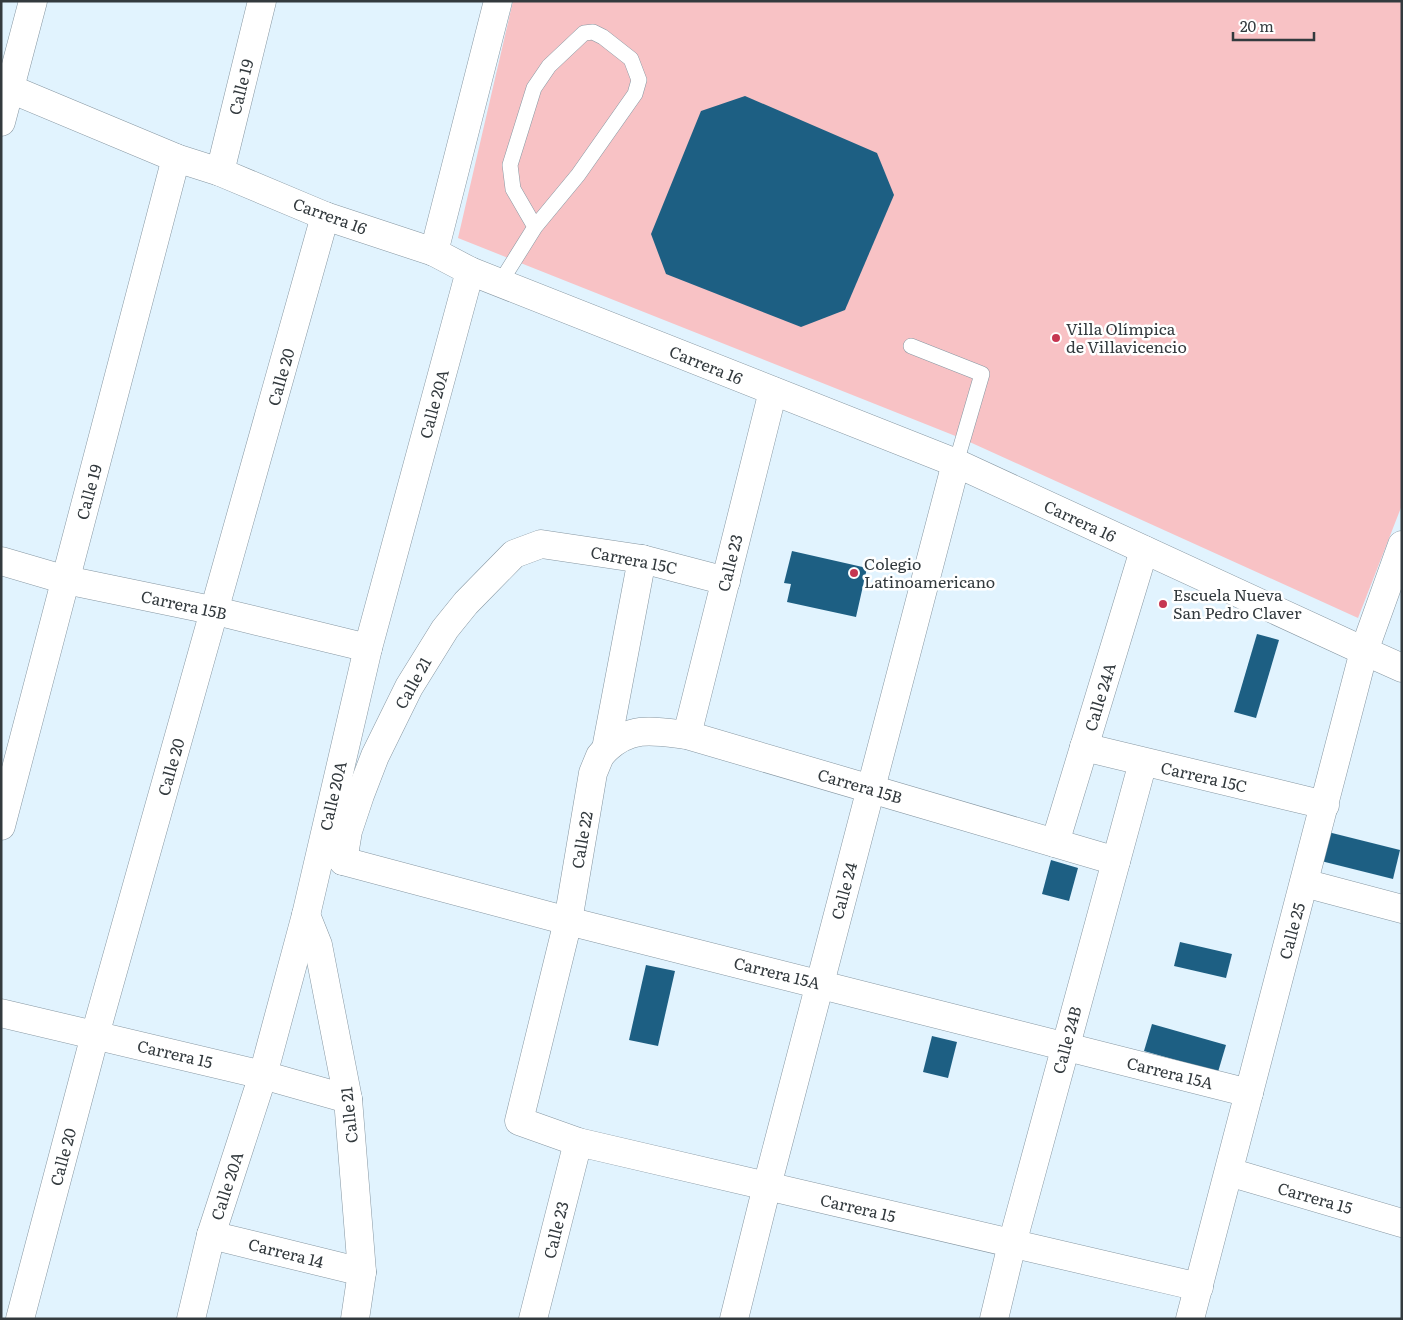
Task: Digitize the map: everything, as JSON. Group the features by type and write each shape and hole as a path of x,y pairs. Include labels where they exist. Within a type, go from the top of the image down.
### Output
{"street":[{"path":"1,122 6,87 33,1"},
{"name":"Calle 19","path":"220,172 262,1"},
{"path":"434,252 498,1"},
{"name":"Carrera 16","path":"6,87 176,158 220,172 325,216 434,252 470,271 956,463 1402,668"},
{"name":"Calle 19","path":"1,826 176,158"},
{"name":"Calle 20","path":"20,1319 95,1034 216,611 325,216"},
{"name":"Calle 20A","path":"191,1319 211,1235 263,1075 306,915 368,648 470,271"},
{"name":"Calle 23","path":"687,735 773,391"},
{"name":"Calle 24","path":"734,1319 766,1186 956,463"},
{"name":"Carrera 15C","path":"541,544 642,559 726,581"},
{"name":"Calle 21","path":"343,861 348,831 375,756 409,687 426,658 450,623 514,554 541,544"},
{"name":"Calle 25","path":"1190,1319 1364,651 1402,546"},
{"name":"Calle 24A","path":"1055,843 1144,550"},
{"name":"Calle 22","path":"519,1121 568,920 592,773 600,756 606,749 642,559"},
{"name":"Carrera 15B","path":"1,561 66,580 216,611 368,648"},
{"name":"Carrera 15B","path":"606,749 620,738 637,731 687,735 1116,861"},
{"name":"Carrera 15C","path":"1084,747 1324,805"},
{"name":"Calle 24B","path":"994,1319 1012,1244 1143,762"},
{"path":"313,885 343,861"},
{"name":"Carrera 15A","path":"343,861 1249,1093"},
{"path":"1304,883 1402,909"},
{"name":"Calle 21","path":"306,915 318,945 348,1099 362,1272 355,1319"},
{"name":"Carrera 15","path":"1,1013 263,1075 348,1099"},
{"name":"Carrera 15","path":"519,1121 578,1142 1198,1287"},
{"name":"Calle 23","path":"534,1319 578,1142"},
{"name":"Carrera 15","path":"1229,1172 1402,1223"},
{"name":"Carrera 14","path":"211,1235 362,1272"}],"lane":[{"path":"500,283 535,227 578,175 635,94 639,80 631,59 603,37 593,32 584,33 549,66 534,88 517,138 510,165 513,188 535,227"},
{"path":"910,346 982,374 956,463"}],"shaded area":[{"name":"Villa Olímpica de Villavicencio","path":"513,1 1402,1 1402,505 1358,618 963,439 458,238"}],"building":[{"path":"745,96 877,153 894,195 845,310 801,327 666,274 651,234 701,111"},
{"path":"792,551 867,568 856,617 787,602 791,584 784,583"},
{"path":"1257,634 1279,640 1256,718 1234,712"},
{"path":"1328,832 1400,850 1393,879 1321,861"},
{"path":"1051,860 1078,868 1069,901 1042,894"},
{"path":"1180,942 1232,954 1226,978 1174,966"},
{"path":"646,965 675,971 658,1046 629,1040"},
{"path":"1152,1024 1226,1045 1218,1072 1144,1051"},
{"path":"932,1036 957,1042 948,1078 923,1072"}],"place":[{"name":"Villa Olímpica de Villavicencio","path":"1056,338"},
{"name":"Colegio Latinoamericano","path":"854,573"},
{"name":"Escuela Nueva San Pedro Claver","path":"1163,604"}]}
